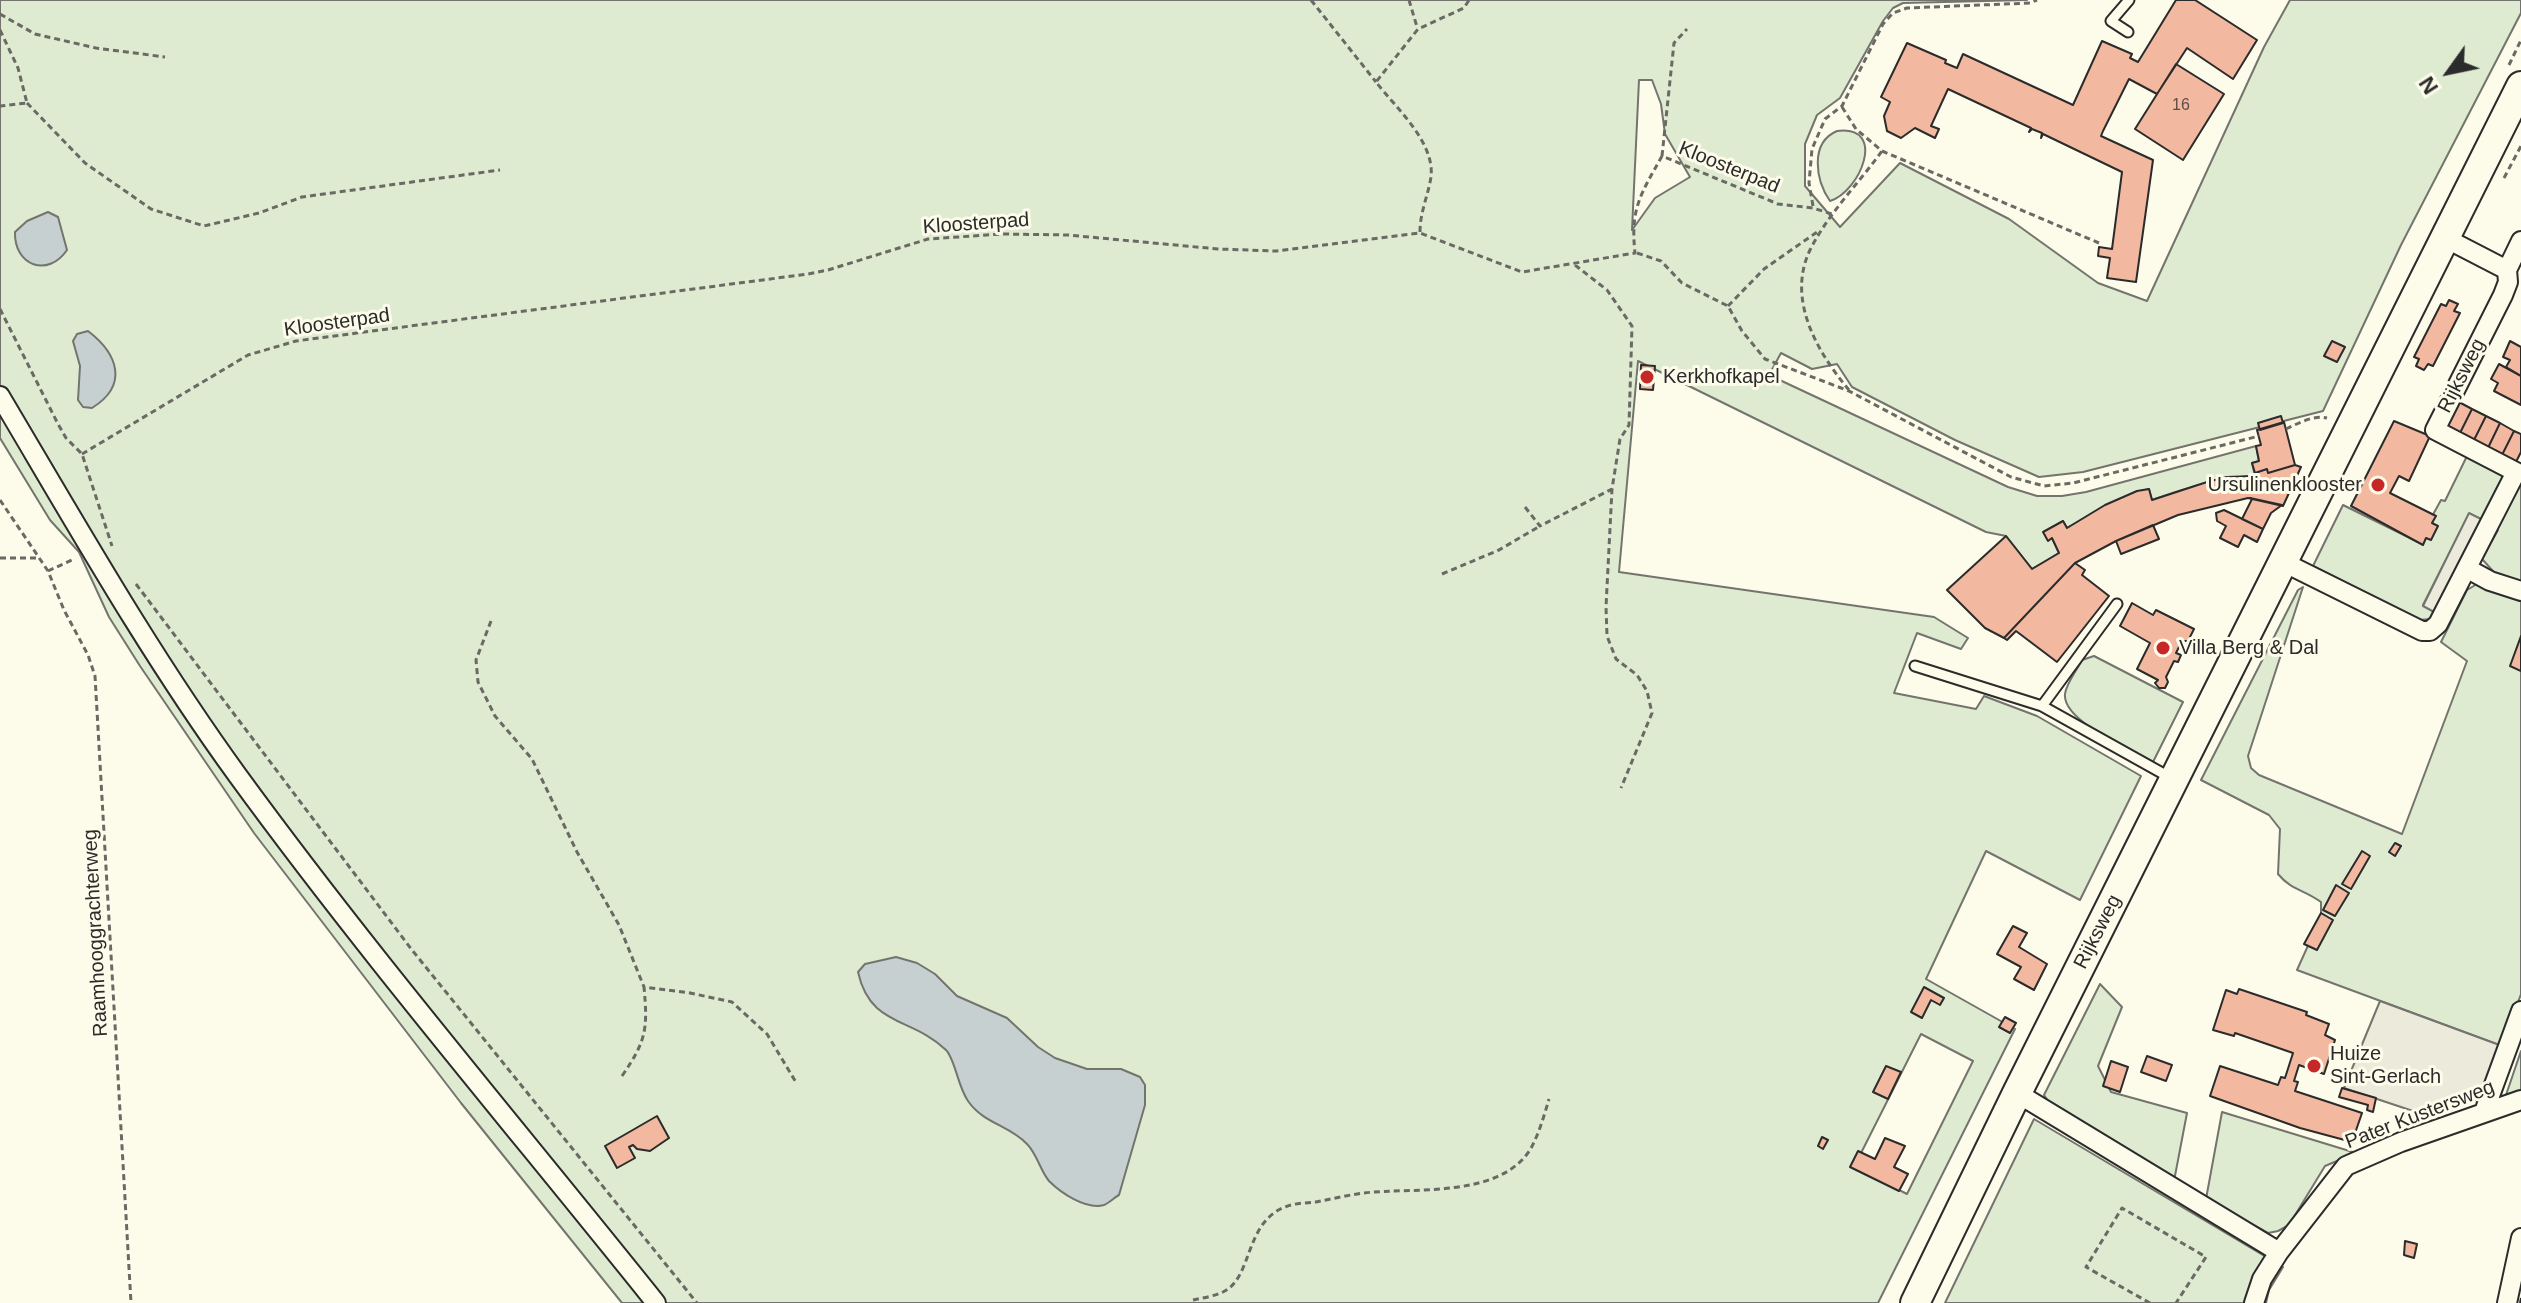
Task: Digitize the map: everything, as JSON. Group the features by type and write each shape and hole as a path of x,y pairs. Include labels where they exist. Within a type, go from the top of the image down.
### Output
{"main road":[{"name":"Rijksweg","path":"1915,1303 2521,86"}],"street":[{"path":"2445,238 2507,270"},
{"name":"Rijksweg","path":"2283,562 2409,625 2427,632 2438,624 2516,472 2435,430 2503,295 2508,282 2507,270 2521,241"},
{"path":"0,396 180,691 250,792 374,952 656,1303"},
{"path":"2468,569 2490,581 2521,591"},
{"path":"2484,1112 2521,1011"},
{"path":"2017,1093 2279,1252"},
{"name":"Pater Kustersweg","path":"2254,1303 2262,1279 2279,1252 2346,1166 2521,1100"},
{"path":"2507,1303 2521,1238"}],"lane":[{"path":"2128,32 2111,21 2129,0"},
{"path":"2042,706 2117,604"},
{"path":"1915,666 2042,706 2174,780"}],"path":[{"path":"1311,0 1412,128 1428,155 1431,173 1422,207 1420,233"},
{"path":"1409,0 1418,29"},
{"path":"1376,82 1418,29 1464,8 1469,0"},
{"path":"1813,208 1809,183 1812,149 1825,119 1842,106 1883,24 1893,13 1907,8 2030,3 2037,0"},
{"path":"0,14 35,34 96,48 165,57"},
{"path":"1662,156 1674,43 1687,29"},
{"path":"0,30 18,68 27,103 85,163 151,209 204,226 259,213 302,197 500,170"},
{"path":"0,106 27,103"},
{"path":"1842,106 1856,129 1882,151 2099,243"},
{"path":"1849,391 1824,359 1811,335 1803,285 1809,253 1832,214 1882,151"},
{"name":"Kloosterpad","path":"82,454 248,355 296,341 636,299 808,274 928,239 965,235 1068,235 1218,249 1276,251 1420,233 1522,272 1635,253 1632,224 1639,199 1662,156 1778,204 1813,208 1832,214"},
{"path":"1728,306 1764,269 1824,228"},
{"path":"1635,253 1661,261 1682,283 1728,306 1742,331 1765,359 1849,391 2011,477 2044,486 2073,483 2259,436"},
{"path":"1574,265 1607,290 1632,326 1629,425 1620,439 1612,489 1607,636 1616,659 1637,675 1647,691 1652,713 1621,788"},
{"path":"0,309 58,424 66,438 82,454 112,554"},
{"path":"2286,429 2319,417 2332,420"},
{"path":"1442,574 1499,550 1612,489"},
{"name":"Raamhooggrachterweg","path":"0,500 48,571 95,676 131,1303"},
{"path":"1525,507 1540,526"},
{"path":"48,571 92,550"},
{"path":"0,558 41,559"},
{"path":"132,579 420,960 697,1303"},
{"path":"491,621 476,660 478,682 495,716 532,759 577,852 619,925 644,987 647,1023 639,1051 622,1076"},
{"path":"644,987 732,1002 767,1034 797,1084"},
{"path":"1193,1300 1224,1292 1238,1279 1264,1220 1286,1207 1365,1193 1449,1189 1486,1180 1512,1168 1529,1152 1549,1099"},
{"path":"2150,1303 2086,1267 2122,1208 2206,1257 2176,1303"}],"green space":[{"path":"0,0 2027,0 1903,3 1893,8 1840,98 1817,115 1805,144 1805,186 1840,227 1900,163 2009,219 2098,283 2147,301 2264,47 2290,0 2521,0 2521,13 2401,245 2323,411 2083,472 2039,477 1955,440 1852,387 1837,364 1812,369 1781,353 1769,375 2008,487 2037,496 2086,492 2256,446 2259,461 2252,463 2255,476 2215,481 2152,500 2149,489 2067,528 2063,521 2044,532 2048,540 2052,538 2059,553 2032,569 2006,536 1986,532 1638,361 1619,572 1934,617 1968,638 1961,649 1917,633 1894,693 1976,709 1984,696 2037,716 2141,776 2080,900 1986,851 1926,979 2015,1029 1878,1303 622,1303 461,1103 254,833 140,666 109,617 79,552 50,520 0,438","holes":["1639,80 1652,80 1661,104 1665,134 1690,177 1655,198 1632,230","1921,1034 1973,1061 1907,1194 1854,1167"]},
{"path":"1837,131 1853,132 1862,138 1864,160 1851,185 1830,201 1821,183 1819,153 1822,144"},
{"path":"2468,454 2510,475 2486,522 2469,514 2423,605 2436,613 2431,619 2419,620 2313,566 2343,505 2418,542 2441,500 2445,501"},
{"path":"2521,478 2521,587 2502,581 2482,559"},
{"path":"2477,584 2521,596 2521,994 2502,1046 2297,970 2321,917 2321,902 2278,874 2280,829 2269,815 2201,780 2298,590 2303,587 2248,756 2251,768 2259,775 2402,834 2467,661 2441,642 2467,590"},
{"path":"2094,656 2183,702 2153,762 2086,724 2067,704 2065,694 2072,677 2082,660"},
{"path":"2100,984 2122,1007 2098,1066 2111,1092 2187,1113 2174,1181 2050,1104 2044,1095"},
{"path":"2521,1051 2521,1090 2506,1095"},
{"path":"2222,1112 2356,1153 2325,1166 2289,1225 2268,1233 2206,1199"},
{"path":"2034,1119 2283,1267 2269,1290 2266,1303 1945,1303"}],"shaded area":[{"path":"48,212 58,217 67,250 59,259 42,266 26,260 20,253 15,232 27,221"},
{"path":"88,331 106,350 115,370 111,390 92,408 83,407 78,400 80,366 73,341 77,334"},
{"path":"2469,513 2483,520 2436,613 2423,606"},
{"path":"896,957 917,963 935,974 957,996 1007,1018 1038,1047 1055,1058 1087,1069 1121,1069 1140,1077 1145,1085 1145,1105 1119,1195 1097,1206 1082,1203 1060,1191 1046,1177 1027,1144 974,1109 946,1050 872,1003 858,972 865,964"},
{"path":"2380,1001 2502,1046 2481,1098 2431,1117 2344,1088"}],"building":[{"path":"2176,0 2195,0 2257,40 2233,79 2187,48 2157,94 2129,79 2103,131 2101,136 2153,160 2136,282 2107,278 2110,258 2098,256 2099,247 2112,249 2122,172 2043,134 2041,138 2042,133 2032,129 2029,132 2031,128 1948,89 1931,126 1939,129 1935,138 1915,128 1901,138 1887,131 1884,116 1890,102 1881,97 1907,43 1957,68 1963,54 2073,105 2102,41 2132,54 2130,58 2138,62"},
{"path":"2176,64 2224,94 2183,160 2135,129"},
{"path":"2449,300 2458,304 2454,311 2460,313 2433,366 2428,364 2424,370 2416,366 2419,359 2414,357 2441,304 2446,306"},
{"path":"2332,341 2345,347 2337,362 2324,356"},
{"path":"2510,341 2521,347 2521,376 2506,367 2510,360 2503,357"},
{"path":"2499,364 2521,376 2521,405 2494,391 2498,383 2491,379"},
{"name":"Kerkhofkapel","path":"1641,365 1655,366 1653,390 1640,389"},
{"path":"2457,401 2472,409 2458,437 2443,429"},
{"path":"2472,409 2486,416 2472,444 2458,437"},
{"path":"2281,416 2283,423 2260,430 2258,423"},
{"path":"2486,416 2500,423 2486,452 2472,444"},
{"name":"Ursulinenklooster","path":"2394,421 2430,436 2409,481 2399,476 2390,493 2436,516 2432,523 2438,526 2431,540 2426,538 2423,545 2351,506"},
{"path":"2284,422 2295,465 2268,473 2267,469 2255,473 2252,463 2259,461 2256,446 2261,445 2257,430"},
{"path":"2500,423 2514,431 2500,459 2486,452"},
{"path":"2514,431 2521,434 2521,452 2514,466 2500,459"},
{"path":"2295,465 2301,467 2283,506 2248,498 2178,515 2116,541 2075,563 2004,638 1985,628 1947,590 2006,536 2032,569 2059,553 2052,538 2048,541 2043,532 2063,521 2067,528 2105,505 2137,491 2149,489 2152,500 2227,477 2255,476 2255,473 2267,469 2268,473"},
{"path":"2250,498 2282,505 2271,513 2263,529 2242,519"},
{"path":"2224,510 2263,529 2257,542 2244,535 2238,547 2220,538 2226,526 2217,521 2216,513"},
{"path":"2153,525 2159,539 2121,554 2116,541"},
{"path":"2075,563 2085,570 2082,575 2109,596 2057,662 2016,631 2007,640 2004,638"},
{"name":"Villa Berg & Dal","path":"2132,603 2153,615 2156,610 2194,629 2176,653 2181,655 2178,662 2174,661 2166,677 2168,682 2165,688 2159,688 2155,683 2158,680 2137,669 2150,643 2120,626"},
{"path":"2521,636 2521,671 2510,666"},
{"path":"2395,843 2401,846 2395,856 2389,852"},
{"path":"2362,851 2370,856 2351,889 2342,884"},
{"path":"2336,885 2349,893 2335,916 2323,910"},
{"path":"2321,913 2333,920 2317,950 2304,944"},
{"path":"2013,926 2027,933 2019,947 2047,964 2034,990 2014,979 2021,967 1997,954"},
{"path":"1924,987 1944,998 1940,1005 1931,1000 1922,1018 1911,1012"},
{"name":"Huize Sint-Gerlach","path":"2239,989 2307,1012 2306,1015 2329,1024 2325,1035 2335,1040 2324,1074 2299,1065 2294,1081 2298,1082 2295,1091 2362,1113 2352,1142 2300,1128 2210,1096 2220,1066 2278,1085 2281,1077 2285,1078 2293,1053 2235,1033 2234,1036 2213,1030 2226,990 2237,994"},
{"path":"2005,1017 2016,1023 2010,1033 1999,1027"},
{"path":"2147,1056 2172,1065 2166,1081 2141,1072"},
{"path":"2111,1061 2128,1067 2120,1092 2103,1086"},
{"path":"1886,1066 1901,1072 1888,1099 1873,1092"},
{"path":"2342,1088 2376,1098 2373,1112 2367,1110 2368,1105 2339,1097"},
{"path":"657,1116 669,1138 650,1151 637,1149 633,1145 629,1147 635,1158 617,1168 605,1146"},
{"path":"1822,1137 1828,1140 1823,1149 1818,1146"},
{"path":"1885,1138 1905,1146 1894,1167 1908,1174 1899,1191 1850,1167 1858,1151 1875,1159"},
{"path":"2405,1241 2417,1244 2414,1258 2404,1255"}],"fence":[{"path":"2520,1303 2521,1298"}],"place":[{"name":"Kerkhofkapel","path":"1647,377"},
{"name":"Ursulinenklooster","path":"2378,485"},
{"name":"Villa Berg & Dal","path":"2163,648"},
{"name":"Huize Sint-Gerlach","path":"2314,1066"}]}
